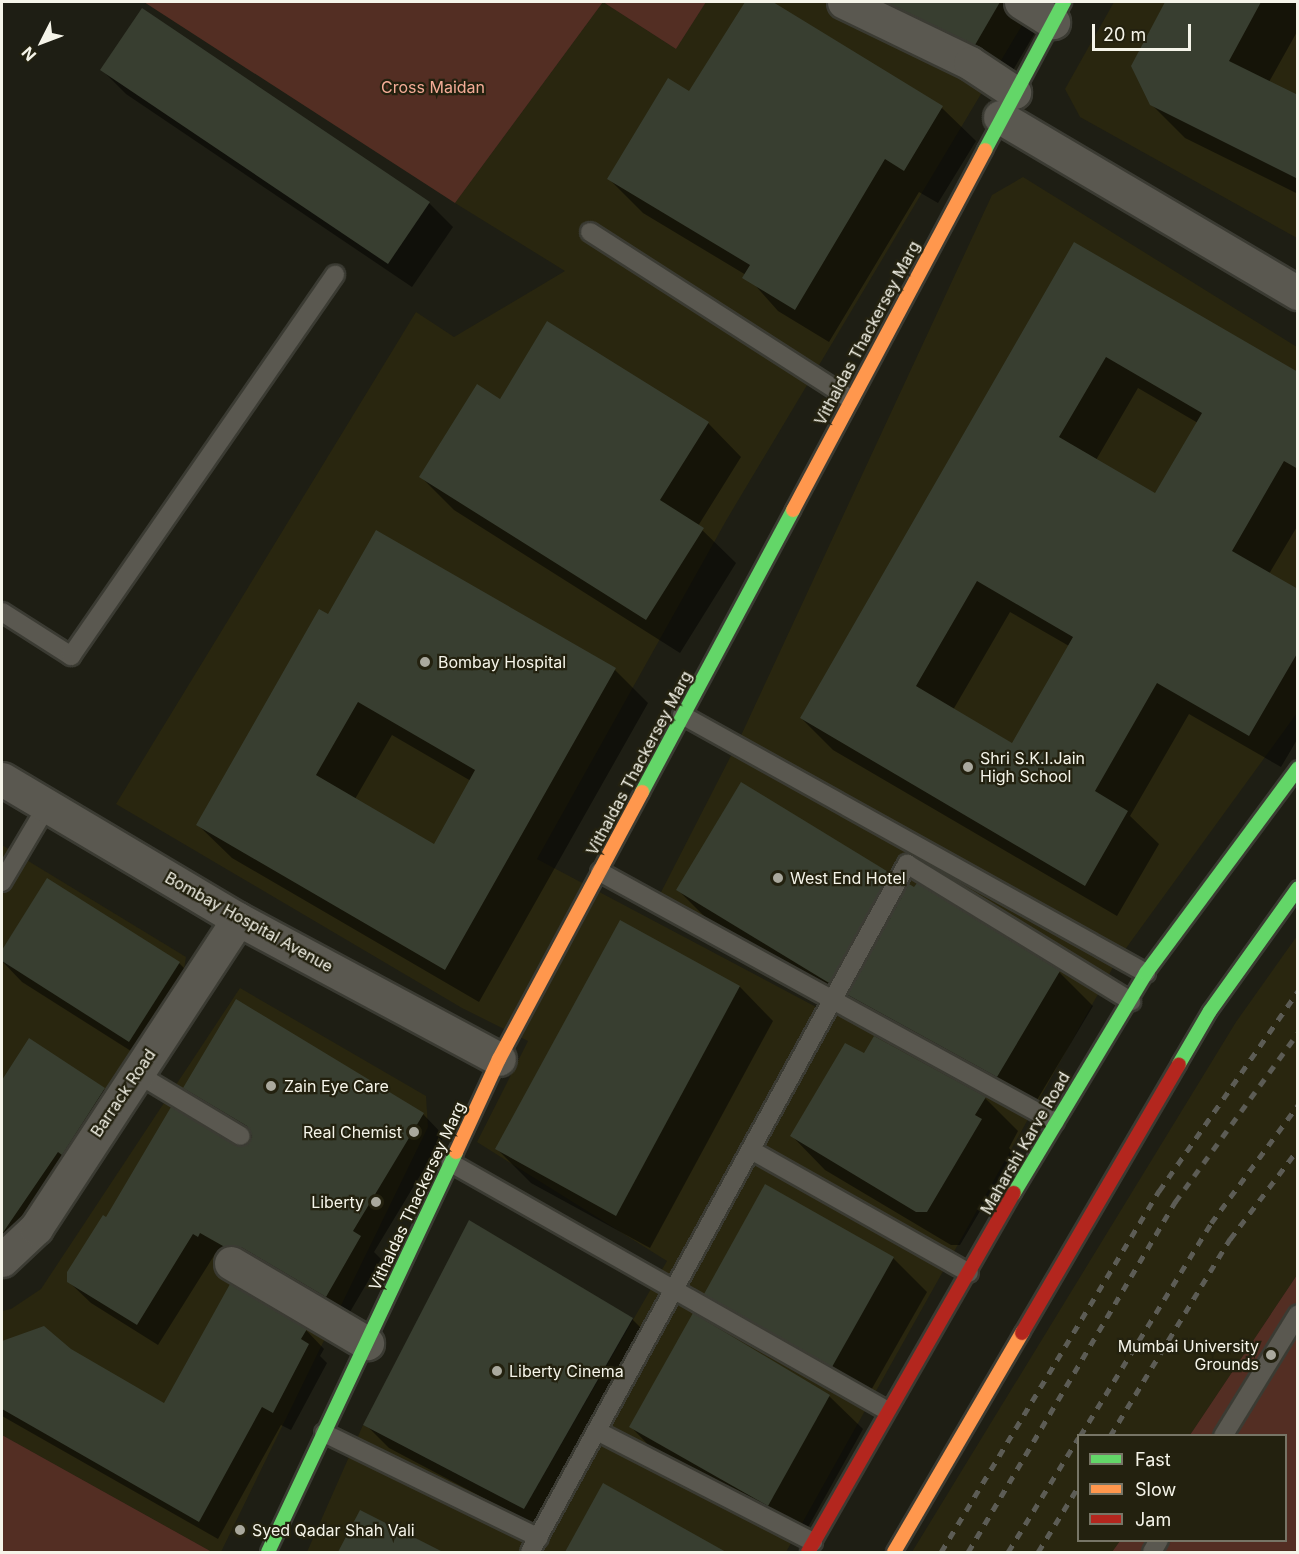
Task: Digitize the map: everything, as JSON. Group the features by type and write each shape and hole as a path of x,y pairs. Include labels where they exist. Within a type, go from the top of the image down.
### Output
{"street":[{"path":"843,2 970,63 1007,104 1298,292"},
{"path":"1021,2 1059,12"},
{"name":"Vithaldas Thackersey Marg","path":"268,1552 500,1059 1007,104 1059,12"},
{"name":"Maharshi Karve Road","path":"810,1547 886,1410 969,1273 1055,1122 1146,973 1298,768"},
{"name":"Bombay Hospital Avenue","path":"2,779 238,919 500,1059"},
{"path":"894,1552 1210,1011 1298,888"},
{"name":"Barrack Road","path":"2,1260 36,1228 238,919"},
{"path":"231,1263 367,1342"}],"lane":[{"path":"590,232 850,399"},
{"path":"2,612 71,656 335,275"},
{"path":"682,715 1146,973"},
{"path":"2,882 47,806"},
{"path":"324,1433 535,1545 907,864 1131,1001"},
{"path":"600,872 1055,1122"},
{"path":"136,1073 241,1136"},
{"path":"751,1150 969,1273"},
{"path":"451,1163 886,1410"},
{"path":"1224,1434 1298,1314"},
{"path":"597,1431 810,1547"}],"shaded area":[{"path":"603,2 676,49 706,2 1036,2 727,519 537,859 818,1008 825,996 656,902 738,742 992,195 1023,177 1297,347 1297,713 1116,962 786,1552 307,1552 363,1425 524,1509 667,1261 477,1142 528,1041 462,1008 116,804 416,312 454,337 565,271 455,203"},
{"path":"1114,2 1297,2 1297,238 1080,117 1065,89"},
{"path":"2,845 186,957 182,981 2,1252"},
{"path":"1297,936 1297,1275 1191,1434 1077,1434 1077,1542 1119,1542 1112,1552 912,1552 1236,1022"},
{"path":"240,988 426,1096 428,1127 221,1552 212,1552 2,1435 2,1311 11,1309 41,1289"}],"green space":[{"name":"Cross Maidan","path":"144,2 603,2 455,203"},
{"path":"603,2 706,2 676,49"},
{"name":"Mumbai University Grounds","path":"1297,1275 1297,1552 1112,1552 1119,1542 1287,1542 1287,1434 1191,1434"},
{"path":"2,1435 212,1552 2,1552"}],"building":[{"path":"745,2 773,2 943,106 904,171 885,159 795,310 742,278 750,265 607,179 668,78 689,91"},
{"path":"886,2 1000,2 975,45"},
{"path":"1165,2 1261,2 1229,61 1298,95 1298,179 1150,105 1131,66"},
{"path":"142,8 430,202 388,264 100,70"},
{"path":"1074,242 1298,372 1298,469 1284,461 1232,551 1298,589 1298,652 1249,736 1157,683 1095,791 1128,811 1085,886 800,718","holes":["1106,357 1202,413 1155,493 1059,437","977,581 1073,637 1012,743 916,686"]},
{"path":"547,321 709,422 660,500 704,528 646,620 419,477 477,384 500,399"},
{"path":"376,530 616,668 445,970 196,825 319,609 328,614","holes":["358,702 475,770 434,844 316,775"]},
{"name":"West End Hotel","path":"741,782 890,873 829,983 676,890"},
{"path":"47,878 180,962 129,1042 2,961 2,950"},
{"path":"917,883 1060,971 997,1077 848,995 909,884 914,887"},
{"path":"620,920 740,986 616,1216 495,1149"},
{"path":"236,999 424,1113 353,1231 361,1236 326,1297 241,1247 223,1246 200,1233 198,1237 193,1234 137,1325 67,1282 67,1272 103,1215 106,1217 171,1107 236,1146 250,1142 252,1136 247,1126 183,1088"},
{"path":"874,1036 986,1097 975,1115 982,1119 927,1212 916,1212 790,1136 845,1043 864,1053"},
{"path":"29,1038 105,1088 62,1155 58,1152 2,1234 2,1080"},
{"path":"765,1184 894,1257 832,1367 704,1294"},
{"name":"Liberty Cinema","path":"469,1220 633,1318 524,1509 363,1425"},
{"path":"230,1284 307,1329 301,1339 309,1344 273,1413 262,1407 199,1522 2,1409 2,1341 44,1326 71,1349 164,1403"},
{"path":"693,1313 830,1395 768,1506 629,1427"},
{"path":"603,1483 726,1552 565,1552"},
{"path":"360,1510 443,1552 338,1552"}],"railway":[{"path":"941,1552 1159,1191 1298,991"},
{"path":"968,1552 1175,1202 1298,1033"},
{"path":"1081,1434 1211,1223 1298,1105"},
{"path":"1111,1434 1230,1239 1298,1149"},
{"path":"1008,1552 1077,1440"},
{"path":"1038,1552 1077,1489"}],"traffic: fast":[{"path":"985,150 1064,2"},
{"path":"642,792 793,510"},
{"path":"1014,1193 1146,973 1298,768"},
{"path":"1179,1064 1210,1011 1298,888"},
{"path":"268,1552 456,1152"}],"traffic: slow":[{"path":"793,510 985,150"},
{"path":"456,1152 499,1059 642,792"},
{"path":"894,1552 1022,1333"}],"traffic: jam":[{"path":"1022,1333 1179,1064"},
{"path":"808,1552 1014,1193"}],"place":[{"name":"Bombay Hospital","path":"425,662"},
{"name":"Shri S.K.I.Jain High School","path":"968,767"},
{"name":"West End Hotel","path":"778,878"},
{"name":"Zain Eye Care","path":"271,1086"},
{"name":"Real Chemist","path":"414,1132"},
{"name":"Liberty","path":"376,1202"},
{"name":"Mumbai University Grounds","path":"1271,1355"},
{"name":"Liberty Cinema","path":"497,1371"},
{"name":"Syed Qadar Shah Vali","path":"240,1530"}]}
